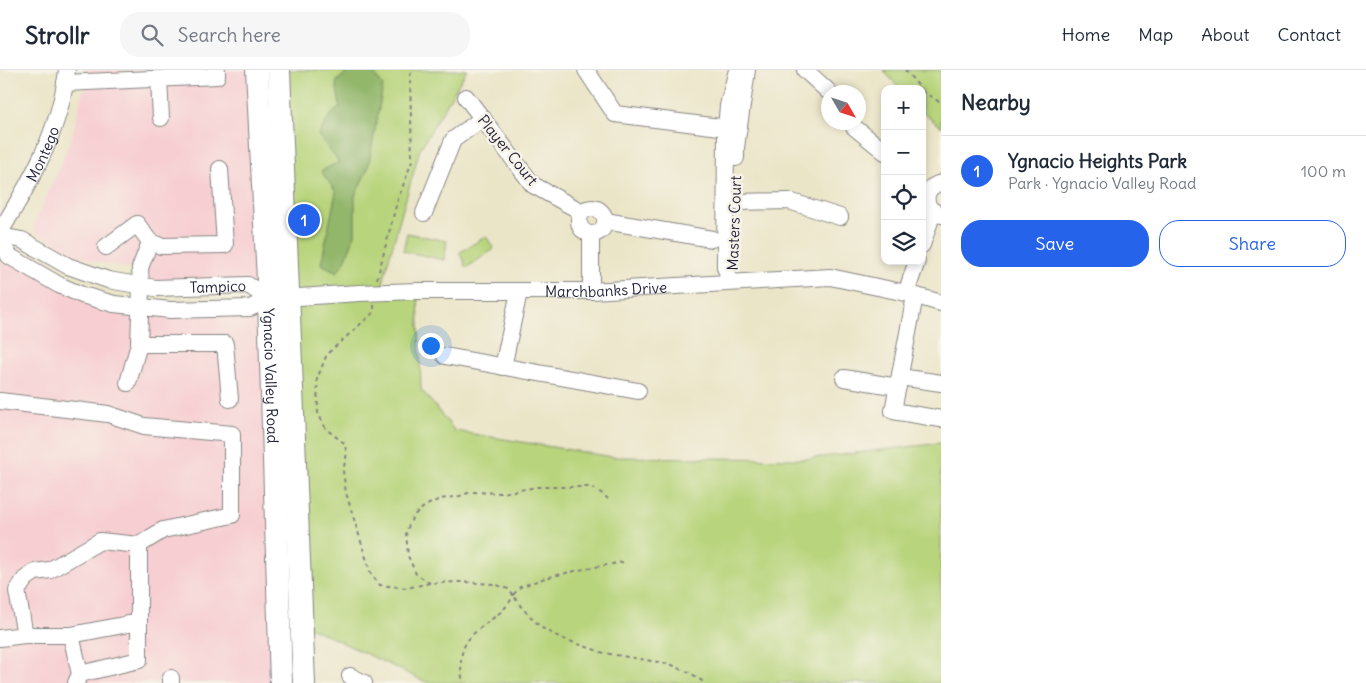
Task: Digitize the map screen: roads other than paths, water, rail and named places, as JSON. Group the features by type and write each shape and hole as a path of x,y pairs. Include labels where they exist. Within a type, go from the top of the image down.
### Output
{"highway":[{"name":"Ygnacio Valley Road","path":"257,70 279,298 304,683"},
{"name":"Ygnacio Valley Road","path":"279,70 281,683"}],"street":[{"path":"66,77 159,79 217,76 217,70"},
{"path":"586,70 615,114 732,128"},
{"name":"Masters Court","path":"731,282 736,266 731,201 736,147 728,106 737,70"},
{"name":"Masters Court","path":"732,128 748,70"},
{"path":"805,70 821,85"},
{"name":"Montego","path":"0,232 33,177 45,151 55,123 66,77"},
{"path":"159,79 161,118"},
{"name":"Player Court","path":"466,97 533,185 582,212"},
{"path":"424,213 453,140 482,118"},
{"path":"860,130 881,148"},
{"path":"106,247 137,224 150,242 161,246 225,245 220,169"},
{"path":"926,236 937,213 926,202 927,193 931,185"},
{"path":"731,201 789,201 840,217"},
{"path":"589,208 597,208 603,213 605,221 602,229 595,234 591,234 583,231 578,220 582,212 589,208"},
{"path":"605,221 712,239"},
{"path":"591,234 591,291"},
{"name":"Tampico","path":"0,238 22,240 49,256 87,274 141,286 155,288 248,285 279,298"},
{"name":"Tampico","path":"0,238 9,256 58,285 82,295 114,304 170,310 250,308 279,298"},
{"path":"128,383 139,344 140,268 150,242"},
{"path":"916,265 893,411 941,419"},
{"name":"Marchbanks Drive","path":"279,298 373,292 591,291 830,277 911,294 941,303"},
{"path":"503,367 519,292"},
{"path":"139,344 225,344 230,399"},
{"path":"445,356 638,391"},
{"path":"844,378 941,383"},
{"path":"0,400 108,414 144,426 232,434 232,515 163,530 139,545 100,541 50,570 35,572 25,579 17,591 25,635"},
{"path":"71,635 78,679 139,660 139,545"},
{"path":"0,638 25,635 71,635 139,622"}],"place":[{"name":"Ygnacio Heights Park","path":"304,220"}]}
